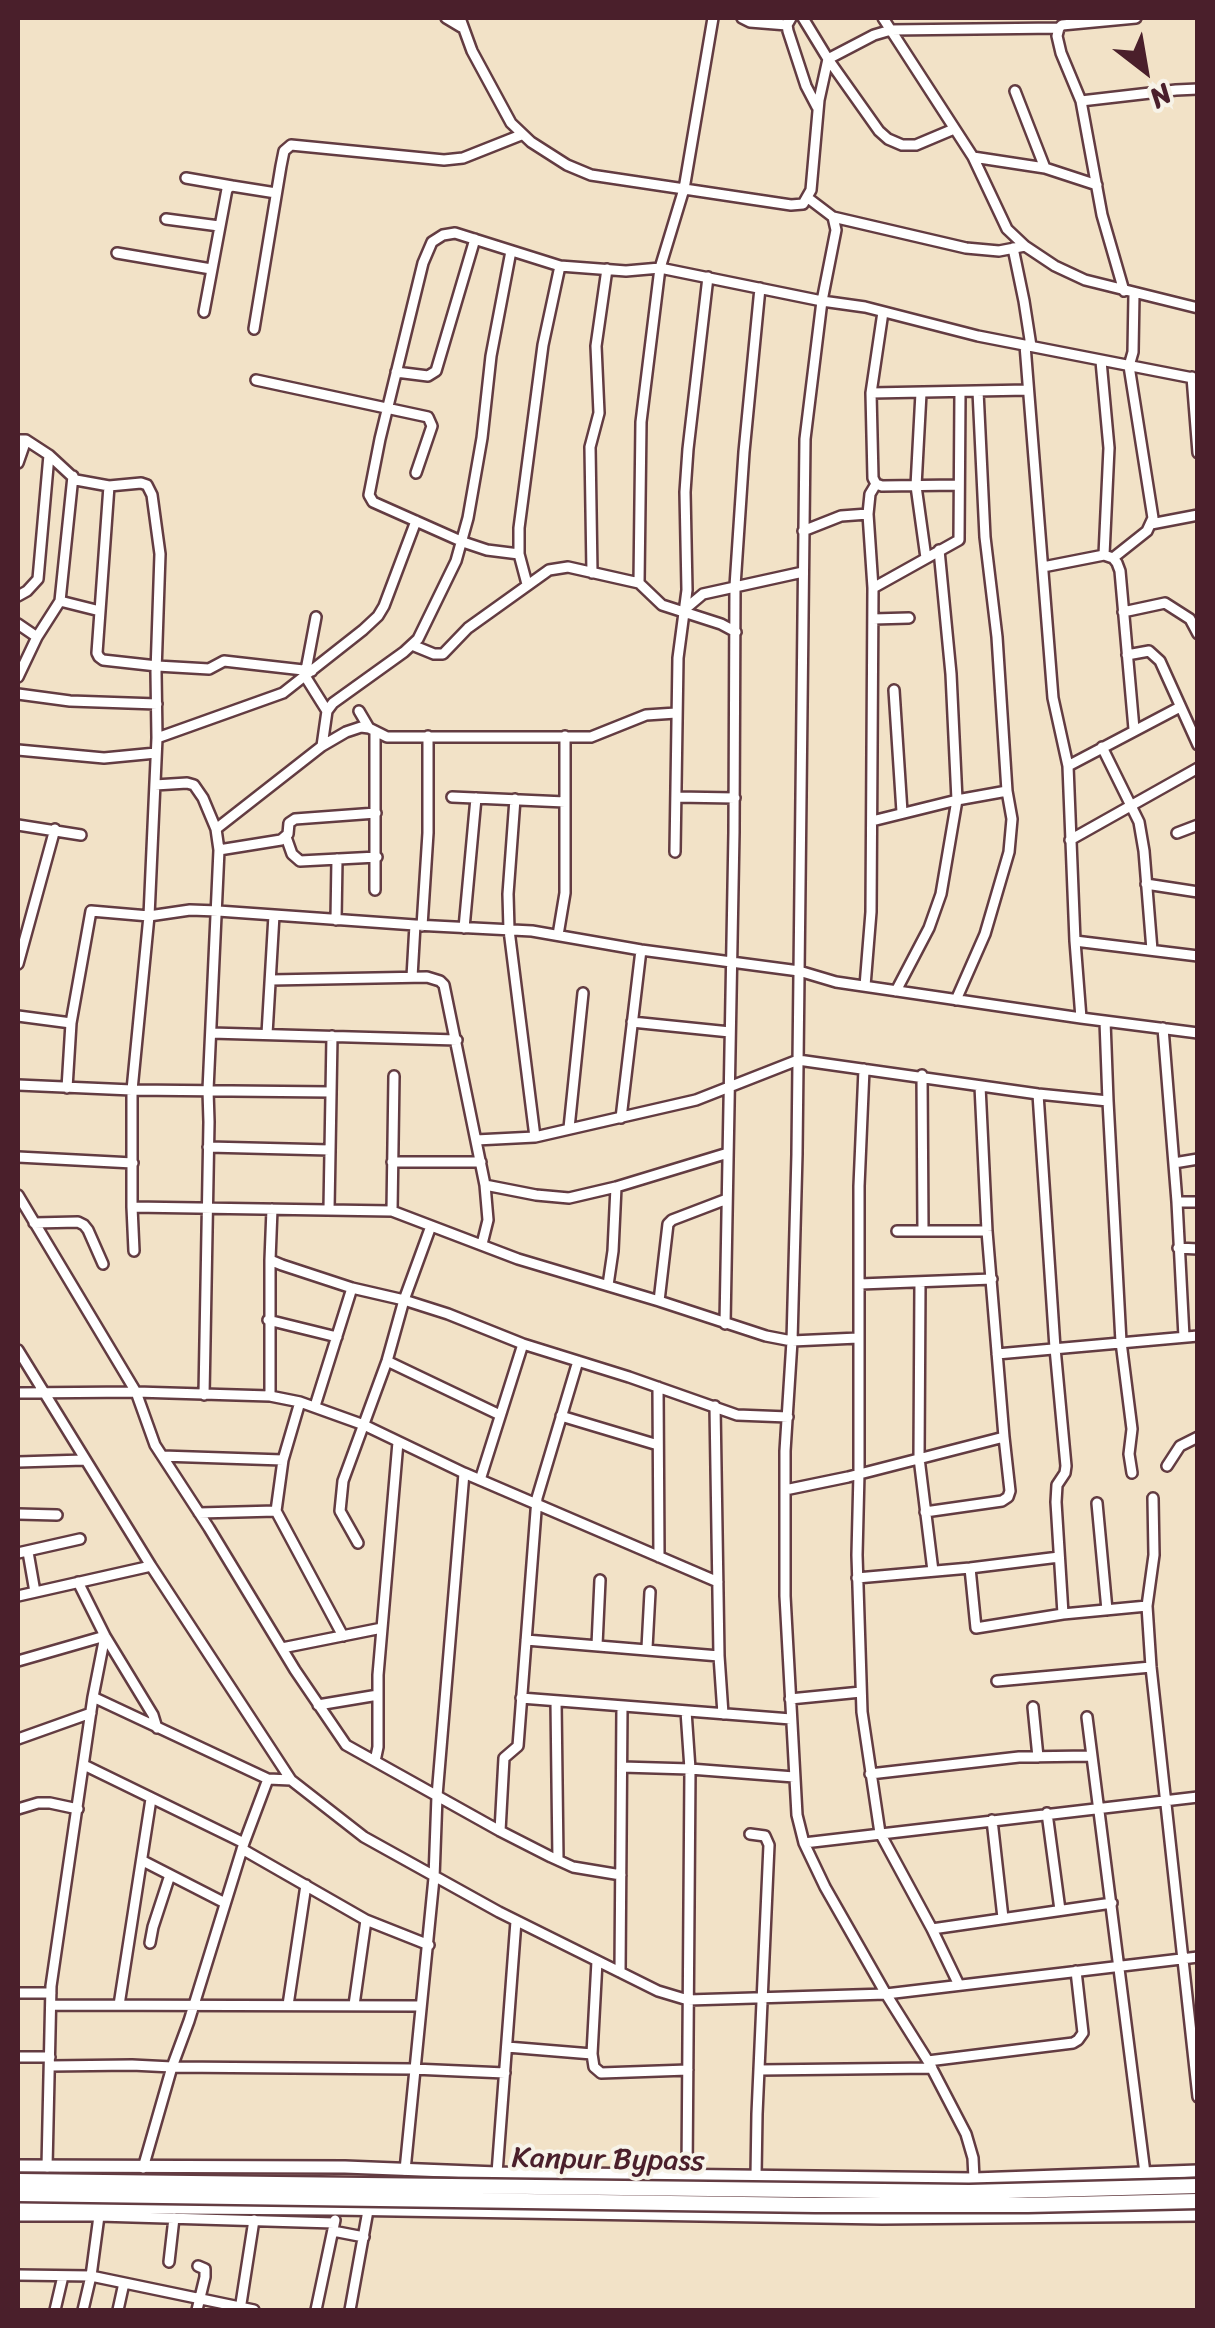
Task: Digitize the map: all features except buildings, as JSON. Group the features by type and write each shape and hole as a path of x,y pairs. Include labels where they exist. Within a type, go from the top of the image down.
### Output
{"highway":[{"name":"Kanpur Bypass","path":"18,2180 949,2192 1198,2186"},
{"name":"Kanpur Bypass","path":"18,2194 853,2205 1198,2201"}],"main road":[{"path":"18,2166 345,2167 497,2173 974,2178 1198,2171"},
{"path":"18,2206 882,2218 1198,2215"}],"street":[{"path":"446,18 464,28"},
{"path":"460,18 472,51 511,123 520,135 567,165 591,175 790,206 803,204 811,190 818,110 828,59"},
{"path":"639,583 642,422 660,268 684,189 713,18"},
{"path":"742,18 750,22 789,21 806,86 818,110"},
{"path":"804,18 828,59 888,139 916,145 954,129"},
{"path":"884,18 973,156 1008,229 1025,246 1085,280 1198,308"},
{"path":"828,59 891,30 1058,28 1136,18"},
{"path":"1043,567 1109,557 1146,531 1152,518 1129,366 1129,292 1102,216 1081,101 1061,54 1058,28"},
{"path":"1081,101 1198,90"},
{"path":"1015,91 1045,168"},
{"path":"254,329 284,151 291,145 444,160 463,158 520,135"},
{"path":"973,156 1045,168 1096,185"},
{"path":"186,178 276,193"},
{"path":"204,312 224,196 232,186"},
{"path":"808,198 834,218 966,248 999,251 1025,246"},
{"path":"834,218 836,230 822,301 805,439 798,1060 785,1490 785,1596 794,1777 804,1843 886,1994 930,2064 971,2148 974,2178"},
{"path":"166,219 219,226"},
{"path":"518,554 463,542 373,502 369,495 423,263 432,242 443,235 455,233 560,266 626,271 660,268 1195,378 1198,453"},
{"path":"396,372 428,376 436,371 475,239"},
{"path":"1012,248 1024,301 1053,698 1068,766 1080,1018"},
{"path":"322,746 327,712 334,703 418,639 463,542 511,251"},
{"path":"117,253 212,269"},
{"path":"527,584 518,554 518,528 543,346 560,266"},
{"path":"592,573 590,446 598,413 596,346 608,270"},
{"path":"676,852 678,658 687,590 685,492 708,278"},
{"path":"725,1324 736,586 760,288"},
{"path":"876,484 871,393 883,312"},
{"path":"1101,360 1109,448 1109,557 1120,571 1134,730"},
{"path":"256,380 428,417 432,426 416,473"},
{"path":"871,393 1028,390"},
{"path":"921,392 916,486 926,558"},
{"path":"873,588 960,540 960,392"},
{"path":"956,1000 985,934 1009,852 1012,819 985,536 978,392"},
{"path":"18,463 22,440 49,455 80,481 109,486 145,484 152,495 160,554 157,738 149,916 132,1090 134,1252"},
{"path":"18,596 38,579 49,455"},
{"path":"18,677 60,601 73,476"},
{"path":"876,484 959,485"},
{"path":"865,986 872,821 873,588 868,514 870,494 876,484"},
{"path":"109,486 99,657 210,669 224,661 308,672"},
{"path":"803,532 841,516 868,514"},
{"path":"1151,524 1198,515"},
{"path":"157,738 283,692 378,616 416,521"},
{"path":"42,541 66,543"},
{"path":"896,991 930,928 941,894 957,800 951,674 939,550"},
{"path":"412,645 442,654 468,628 527,584 549,570 568,568 639,583 662,605 736,632"},
{"path":"684,610 703,594 802,572"},
{"path":"60,601 100,611"},
{"path":"1123,612 1164,603 1190,620 1198,634"},
{"path":"316,617 308,672 327,712"},
{"path":"873,620 910,618"},
{"path":"18,624 37,637"},
{"path":"1127,655 1148,651 1160,661 1198,744"},
{"path":"894,690 902,812"},
{"path":"18,694 70,701 157,704"},
{"path":"1068,766 1180,706"},
{"path":"359,712 372,730 375,890"},
{"path":"216,829 322,746 361,727 387,736 591,737 646,715 676,713"},
{"path":"412,977 428,833 428,736"},
{"path":"558,936 565,893 565,736"},
{"path":"1102,747 1140,822 1152,950"},
{"path":"18,750 104,758 156,753"},
{"path":"1070,840 1198,768"},
{"path":"154,785 194,785 216,829 219,850 208,1090 204,1395"},
{"path":"872,821 1008,791"},
{"path":"452,797 565,802"},
{"path":"676,797 735,798"},
{"path":"464,928 476,798"},
{"path":"515,800 509,930 534,1138"},
{"path":"376,813 295,819 289,824 286,838 295,859 377,857"},
{"path":"18,825 82,835"},
{"path":"1177,833 1195,826 1198,842"},
{"path":"18,964 55,830"},
{"path":"219,850 286,838"},
{"path":"336,920 337,859"},
{"path":"1146,884 1198,892"},
{"path":"67,1088 71,1023 91,910 149,916 190,910 218,911 509,930 799,971 836,982 956,1000 1198,1033"},
{"path":"267,1034 274,915"},
{"path":"1075,941 1198,956"},
{"path":"621,1118 641,950"},
{"path":"270,980 440,980 457,1040 465,1095 486,1184 488,1220 482,1244"},
{"path":"569,1128 583,993"},
{"path":"18,1016 71,1023"},
{"path":"1105,1021 1120,1342 1132,1429 1128,1454 1132,1472"},
{"path":"632,1022 730,1032"},
{"path":"1163,1028 1178,1202 1184,1338"},
{"path":"211,1032 457,1040"},
{"path":"328,1209 332,1036"},
{"path":"476,1140 534,1138 696,1100 798,1060 1108,1101"},
{"path":"864,1070 859,1186 857,1578 862,1712 880,1833 959,1985"},
{"path":"392,1211 394,1076"},
{"path":"922,1076 922,1231"},
{"path":"18,1085 331,1092"},
{"path":"925,1512 1002,1501 1010,1490 987,1231 980,1086"},
{"path":"1038,1094 1066,1466 1056,1492 1063,1614"},
{"path":"208,1147 330,1150"},
{"path":"486,1184 568,1198 616,1188 728,1153"},
{"path":"18,1158 133,1162"},
{"path":"1174,1164 1198,1160"},
{"path":"392,1162 480,1162"},
{"path":"608,1285 616,1188"},
{"path":"18,1195 136,1392 155,1445 346,1745 558,1860 621,1876"},
{"path":"659,1301 668,1224 727,1199"},
{"path":"1178,1202 1198,1202"},
{"path":"132,1207 392,1211 518,1259 725,1324 792,1340 858,1338"},
{"path":"270,1396 272,1209"},
{"path":"34,1223 84,1225 104,1264"},
{"path":"358,1543 340,1511 343,1481 430,1226"},
{"path":"897,1231 987,1231"},
{"path":"1178,1248 1198,1249"},
{"path":"270,1260 448,1314 523,1344 737,1415 788,1417"},
{"path":"860,1284 992,1279"},
{"path":"920,1282 918,1458 933,1571"},
{"path":"314,1406 352,1288"},
{"path":"268,1320 337,1337"},
{"path":"997,1354 1198,1336"},
{"path":"480,1480 523,1344"},
{"path":"18,1350 151,1566 291,1780 364,1837 516,1921 658,1991 688,2000 886,1994 1198,1957"},
{"path":"387,1361 500,1416"},
{"path":"500,1831 504,1758 518,1746 536,1504 578,1362"},
{"path":"658,1387 658,1557"},
{"path":"18,1393 270,1396 300,1402 364,1426 718,1582"},
{"path":"300,1402 283,1460 276,1511 343,1636"},
{"path":"715,1406 723,1714"},
{"path":"561,1416 658,1445"},
{"path":"785,1490 1004,1437"},
{"path":"1167,1466 1180,1446 1198,1437"},
{"path":"375,1761 398,1442"},
{"path":"162,1456 283,1460"},
{"path":"18,1462 84,1460"},
{"path":"405,2170 434,1878 437,1796 464,1473"},
{"path":"1153,1498 1154,1556 1147,1606 1151,1668 1198,2097"},
{"path":"1097,1503 1107,1610"},
{"path":"199,1513 276,1511"},
{"path":"18,1514 57,1514"},
{"path":"35,1592 23,1553 80,1539"},
{"path":"857,1578 1059,1556"},
{"path":"18,1596 151,1566"},
{"path":"970,1568 976,1628 1147,1606"},
{"path":"597,1645 600,1580"},
{"path":"78,1582 157,1728"},
{"path":"648,1648 650,1592"},
{"path":"282,1648 382,1628"},
{"path":"18,1662 105,1636"},
{"path":"47,2167 51,1993 105,1636"},
{"path":"526,1640 719,1656"},
{"path":"997,1682 1151,1668"},
{"path":"790,1699 862,1692"},
{"path":"318,1706 378,1695"},
{"path":"94,1697 268,1779 291,1780"},
{"path":"521,1698 791,1719"},
{"path":"556,1701 558,1860"},
{"path":"620,1972 622,1706"},
{"path":"1033,1707 1038,1757"},
{"path":"686,1711 690,1769 688,2175"},
{"path":"18,1739 91,1713"},
{"path":"1087,1717 1145,2173"},
{"path":"870,1774 1019,1757 1091,1756"},
{"path":"84,1765 243,1846 366,1920 428,1945"},
{"path":"622,1767 794,1777"},
{"path":"143,2168 243,1846 268,1779"},
{"path":"804,1843 1198,1797"},
{"path":"119,2005 151,1799"},
{"path":"18,1808 50,1803 78,1809"},
{"path":"1047,1813 1060,1910"},
{"path":"992,1820 1004,1918"},
{"path":"750,1834 765,1836 769,1845 756,2176"},
{"path":"143,1861 226,1903"},
{"path":"150,1943 170,1875"},
{"path":"288,2005 306,1885"},
{"path":"932,1929 1112,1903"},
{"path":"354,2005 366,1920"},
{"path":"497,2173 516,1921"},
{"path":"597,1961 594,2066 601,2073 688,2070"},
{"path":"760,2070 930,2064 1073,2042 1083,2033 1076,1971"},
{"path":"18,1993 51,1993"},
{"path":"51,2005 420,2006"},
{"path":"507,2047 592,2054"},
{"path":"18,2057 172,2067 505,2073"},
{"path":"316,2310 345,2167"},
{"path":"350,2310 375,2168"},
{"path":"18,2216 254,2220 333,2227 364,2237"},
{"path":"83,2310 99,2216"},
{"path":"168,2262 174,2218"},
{"path":"240,2309 254,2220"},
{"path":"197,2310 205,2277 203,2264"},
{"path":"18,2275 91,2276 254,2310"},
{"path":"55,2310 63,2276"},
{"path":"118,2310 124,2284"}]}
